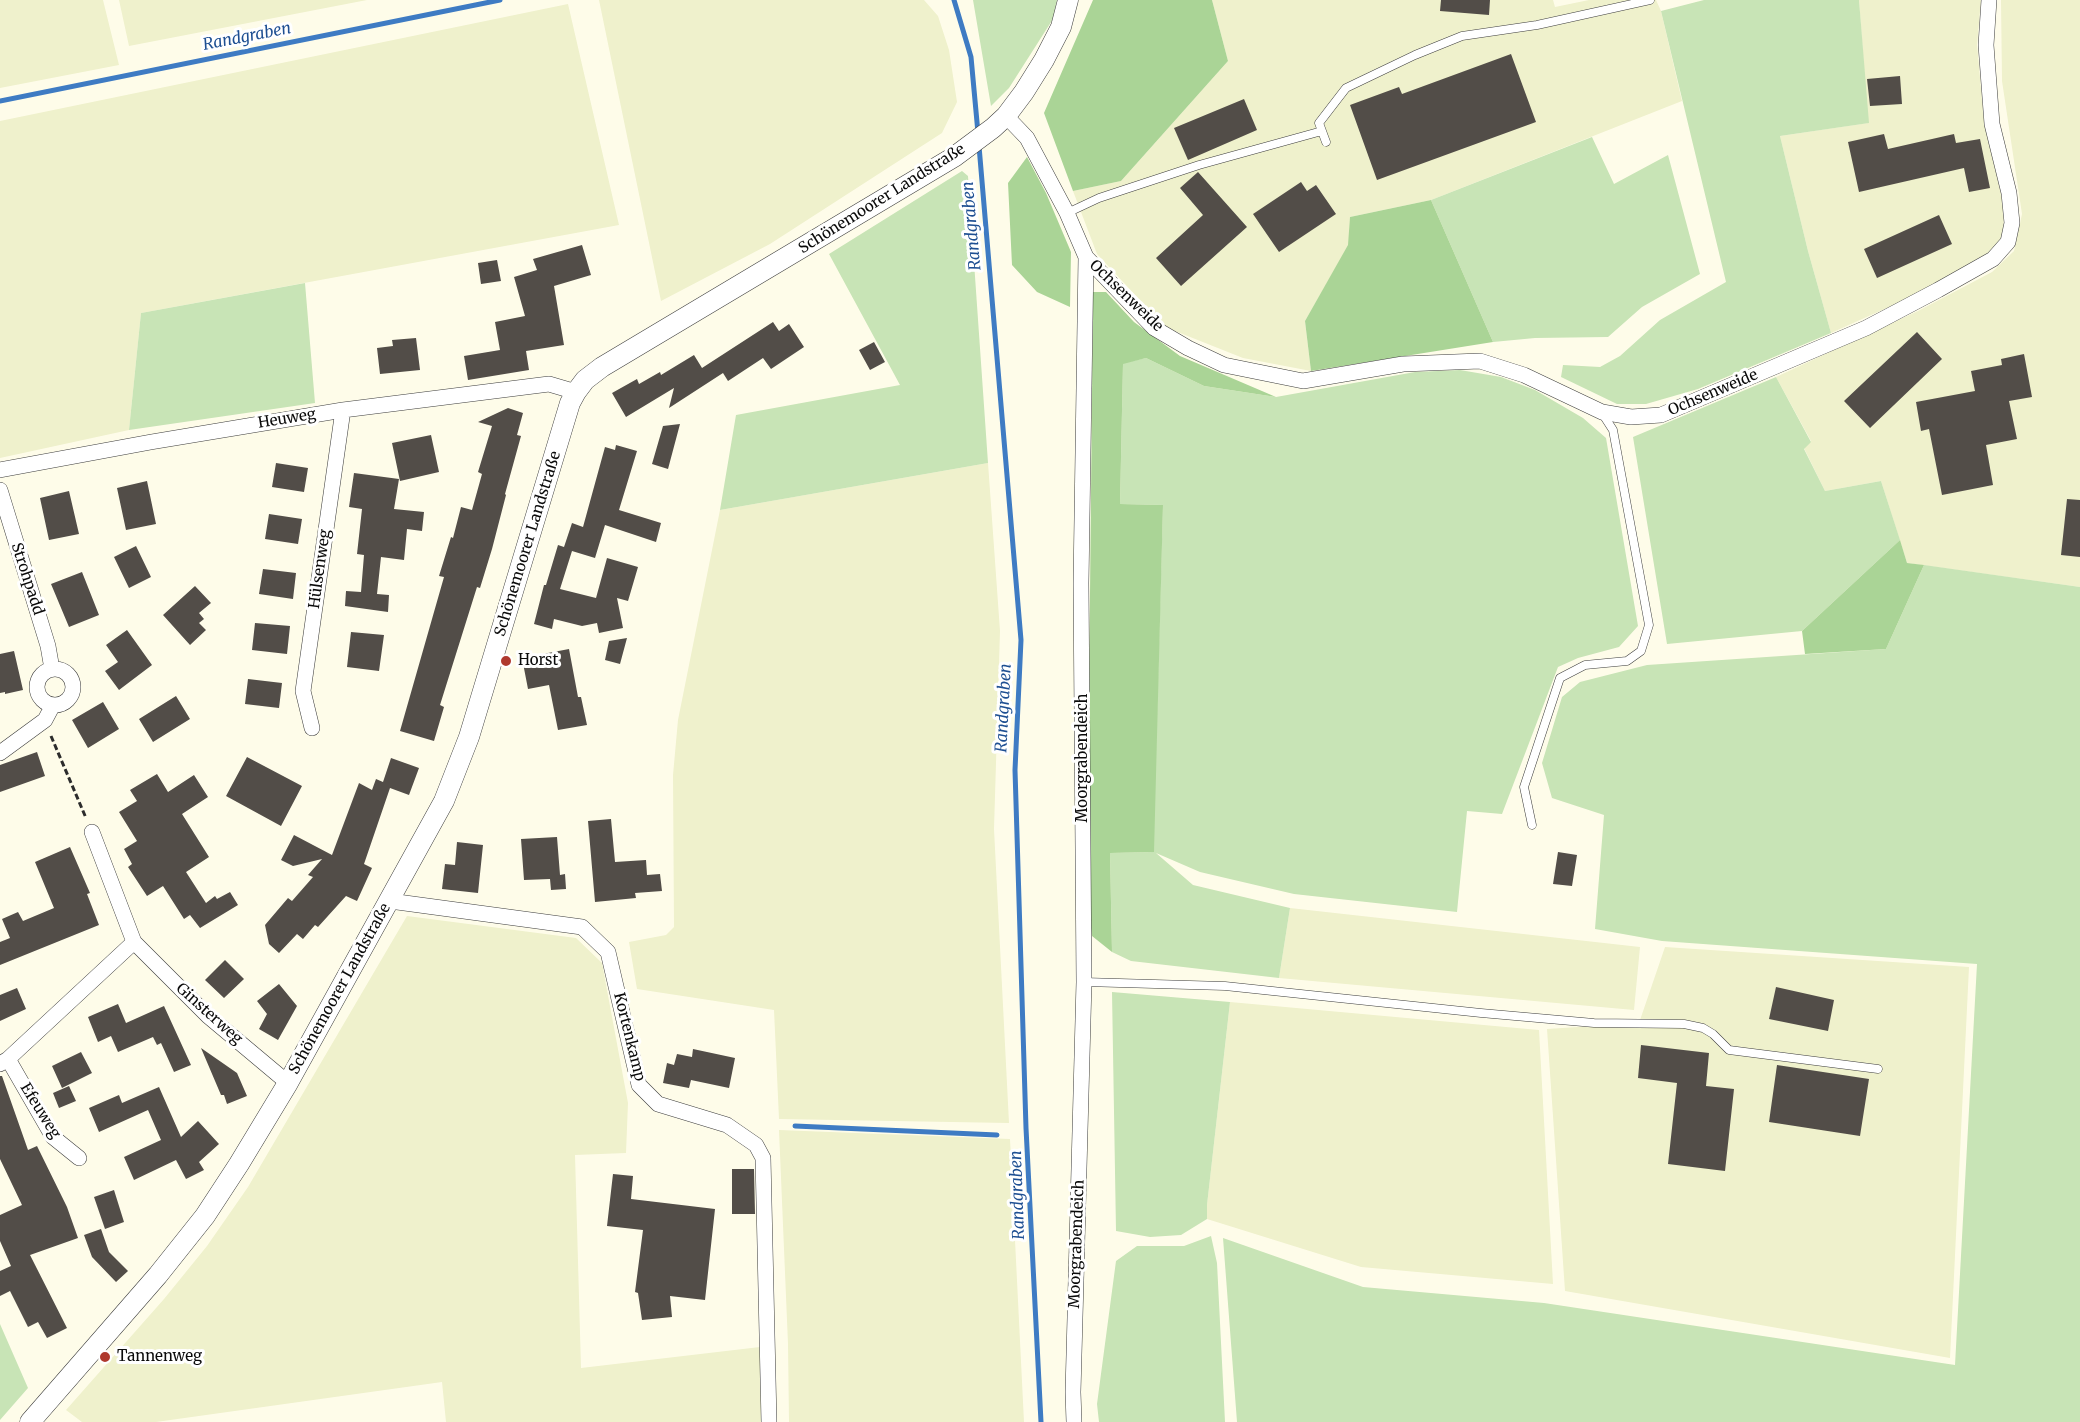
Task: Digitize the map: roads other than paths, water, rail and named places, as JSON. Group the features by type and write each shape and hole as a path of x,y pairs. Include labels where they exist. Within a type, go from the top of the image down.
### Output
{"street":[{"name":"Schönemoorer Landstraße","path":"30,1422 158,1275 205,1216 288,1083 444,801 469,737 570,404 576,392 585,380 602,367 954,157 1000,122 1044,60 1061,27 1068,0"},
{"name":"Ochsenweide","path":"1086,258 1154,328 1224,365 1303,381 1403,364 1480,361 1524,375 1602,412 1631,417 1661,415 1866,328 1992,259 2008,242 2012,223 2009,193 1992,124 1986,45 1989,0"},
{"name":"Moorgrabendeich","path":"1000,122 1028,138 1067,213 1086,258 1081,583 1084,982 1074,1422"},
{"name":"Heuweg","path":"0,470 343,410 549,384 576,392"},
{"name":"Hülsenweg","path":"312,728 303,691 343,410"},
{"name":"Strohpadd","path":"0,490 48,646 52,669"},
{"path":"52,669 65,672 72,683 68,700 58,705 42,699 37,687 41,675 52,669"},
{"path":"0,753 45,720 53,705"},
{"name":"Ginsterweg","path":"92,832 134,942 208,1016 288,1083"},
{"name":"Kortenkamp","path":"390,900 582,927 608,952 639,1085 658,1104 727,1125 756,1145 763,1158 769,1422"},
{"path":"4,1061 134,942"},
{"name":"Efeuweg","path":"4,1061 53,1137 79,1158"}],"lane":[{"path":"1326,142 1319,123 1346,88 1415,55 1462,36 1537,25 1650,0"},
{"path":"1067,213 1099,198 1199,165 1322,131"},
{"path":"1532,825 1524,787 1560,678 1585,665 1627,661 1641,651 1649,625 1613,430 1602,412"},
{"path":"1084,982 1225,986 1594,1023 1684,1024 1703,1028 1713,1034 1729,1050 1878,1069"}],"waterway":[{"name":"Randgraben","path":"0,101 500,0"},
{"name":"Randgraben","path":"954,0 971,57 978,133"},
{"name":"Randgraben","path":"979,146 1021,640 1015,770 1026,1128 1041,1422"},
{"path":"795,1126 997,1135"}],"place":[{"name":"Horst","path":"506,661"},
{"name":"Tannenweg","path":"105,1357"}]}
